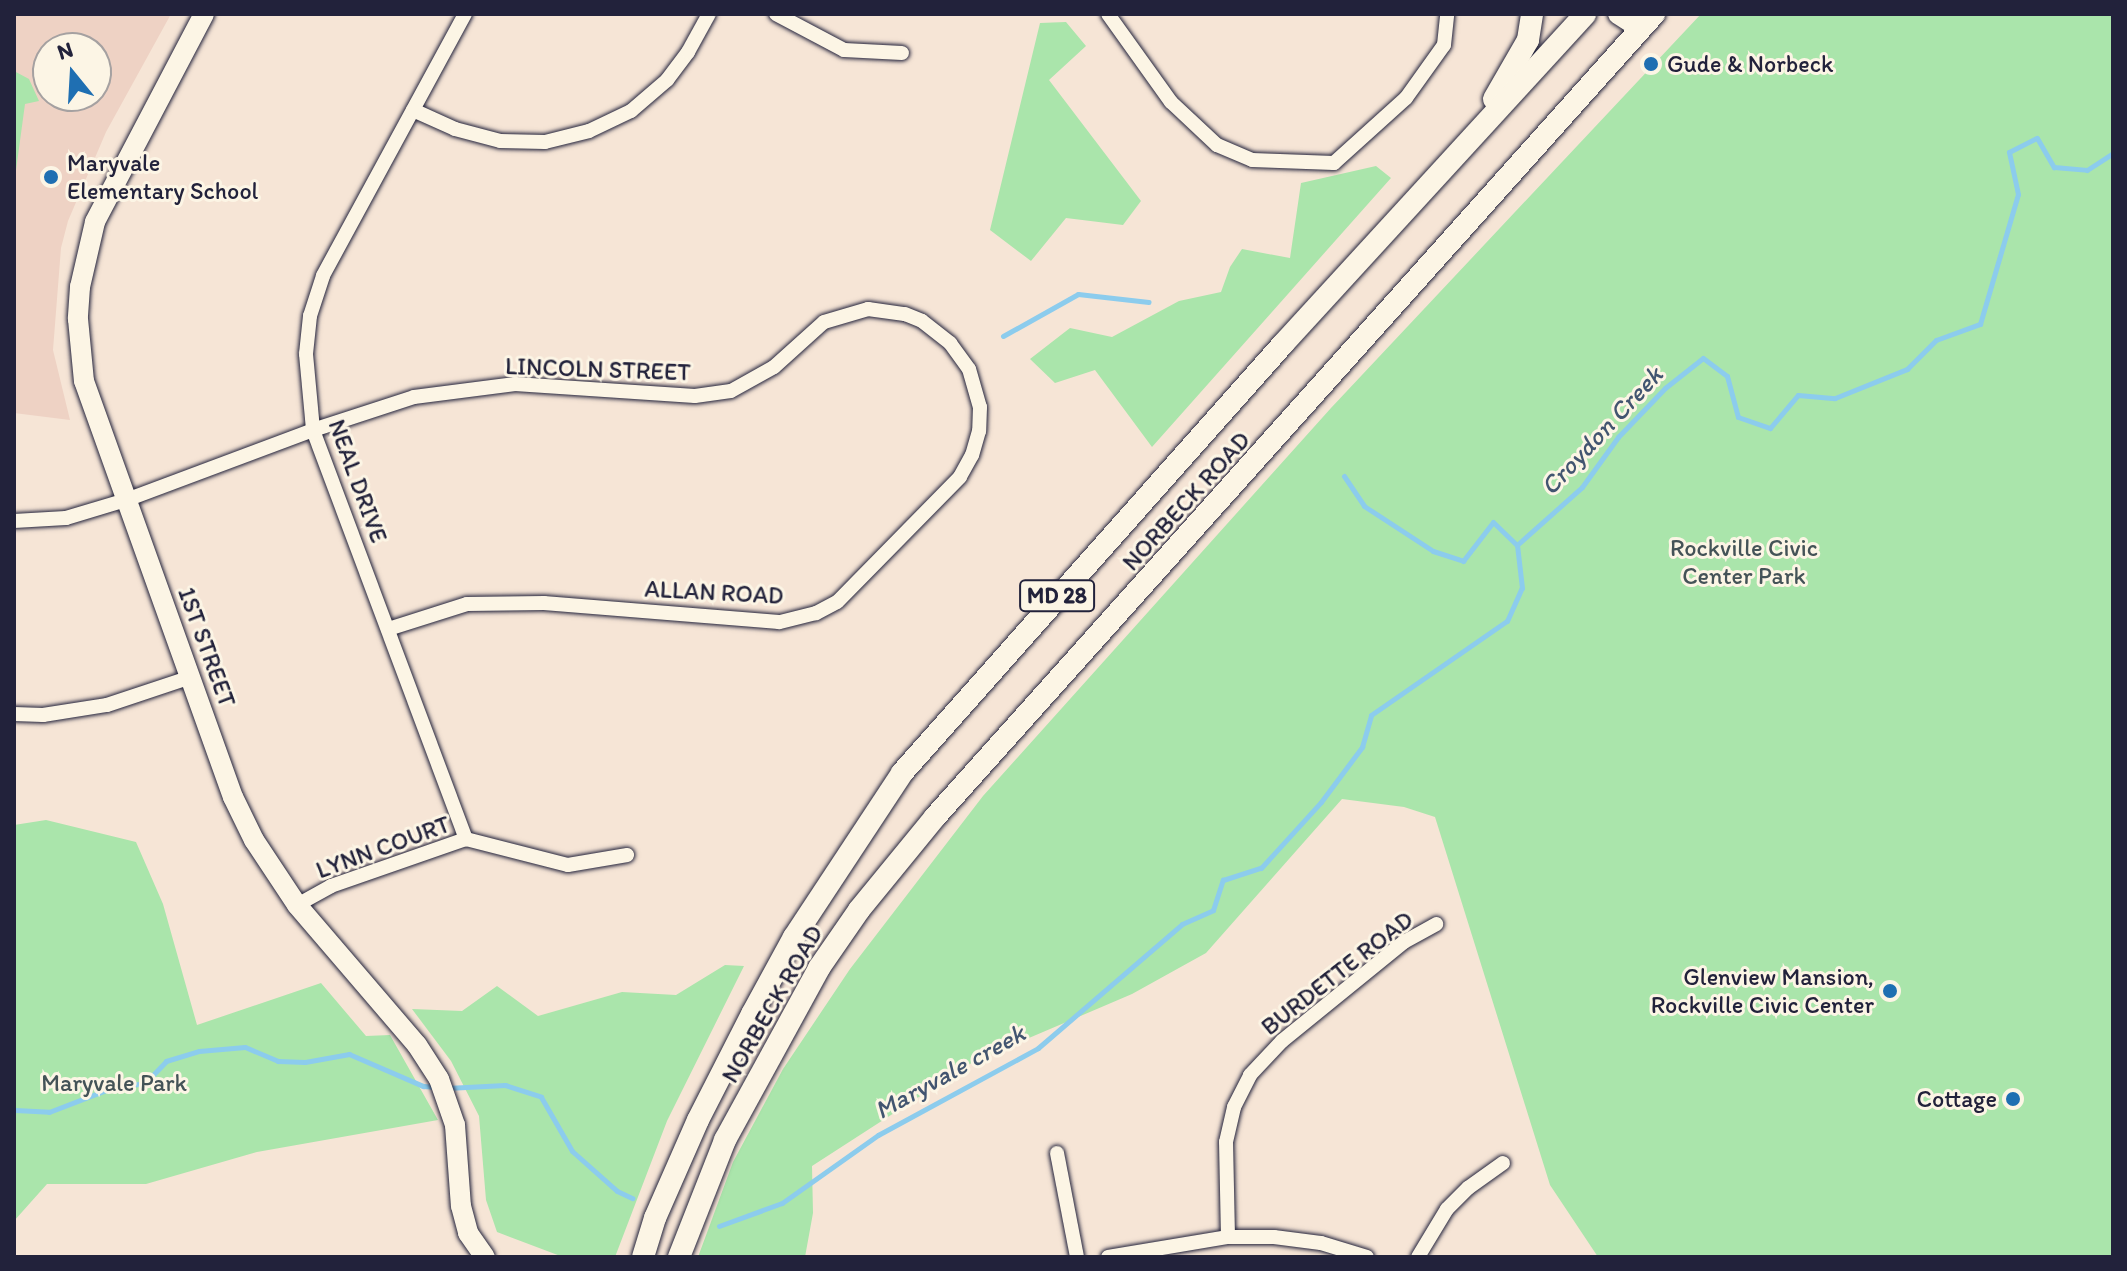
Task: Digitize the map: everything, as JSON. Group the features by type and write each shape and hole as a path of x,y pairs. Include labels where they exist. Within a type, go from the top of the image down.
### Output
{"main road":[{"path":"1470,138 1528,40 1532,14"},
{"name":"NORBECK ROAD","path":"643,1257 655,1218 698,1120 752,1014 794,937 902,773 1470,138 1585,14"},
{"name":"NORBECK ROAD","path":"679,1257 725,1140 819,968 868,899 935,817 1648,22"}],"street":[{"name":"1ST STREET","path":"204,14 100,210 80,287 78,319 84,381 233,797 254,840 297,905 417,1045 439,1079 449,1100 455,1125 461,1206 468,1233 485,1257"},
{"name":"NEAL DRIVE","path":"465,14 323,276 310,316 306,354 313,430 466,839"},
{"path":"413,110 455,129 500,141 545,142 589,131 631,111 667,80 688,52 709,14"},
{"path":"776,14 844,50 902,53"},
{"path":"1108,14 1171,102 1217,145 1252,160 1334,163 1406,98 1444,45 1447,14"},
{"path":"1618,14 1648,22"},
{"name":"LINCOLN STREET","path":"14,521 66,518 126,500 313,430 414,397 515,384 695,396 731,391 774,367 824,322 868,309 905,314 922,321 950,343 969,369 980,407 972,455"},
{"name":"ALLAN ROAD","path":"388,629 467,604 544,603 779,622 816,613 837,602 960,477 972,455"},
{"path":"14,714 43,715 107,705 191,677"},
{"name":"LYNN COURT","path":"297,905 331,886 466,839 568,865 627,855"},
{"name":"BURDETTE ROAD","path":"1228,1237 1226,1142 1234,1107 1250,1075 1282,1041 1404,942 1436,924"},
{"path":"1057,1153 1077,1257"},
{"path":"1418,1257 1447,1209 1468,1188 1503,1163"},
{"path":"1108,1257 1228,1237 1274,1237 1321,1243 1367,1257"}],"shaded area":[{"name":"Maryvale Elementary School","path":"14,14 171,14 106,132 68,221 61,248 53,350 70,420 14,413"}],"green space":[{"name":"Rockville Civic Center Park","path":"1701,14 2113,14 2113,1257 1598,1257 1550,1185 1435,817 1404,807 1342,799 1206,953 1132,994 973,1062 812,1166 813,1213 805,1257 698,1257 733,1162 783,1069 850,969 983,796 1331,408"},
{"path":"1066,22 1086,46 1049,80 1141,201 1123,225 1066,218 1031,261 990,230 1040,23"},
{"path":"14,71 29,79 32,102 25,104 14,185"},
{"path":"1376,166 1391,178 1152,447 1095,370 1055,383 1030,359 1070,328 1112,337 1179,301 1221,292 1230,267 1242,249 1290,258 1301,183"},
{"name":"Maryvale Park","path":"46,820 136,842 163,904 197,1025 321,983 366,1036 390,1035 438,1120 257,1152 146,1184 47,1184 14,1221 14,825"},
{"path":"725,965 744,966 667,1121 615,1257 563,1257 497,1232 486,1200 479,1116 451,1061 412,1009 462,1011 497,986 538,1016 622,992 676,995"}],"waterway":[{"name":"Croydon Creek","path":"719,1226 782,1203 878,1135 1038,1048 1182,924 1213,910 1223,880 1261,868 1321,802 1362,747 1371,715 1507,621 1522,588 1517,545 1582,487 1618,437 1665,388 1703,358 1727,376 1738,417 1770,428 1798,395 1835,398 1907,369 1936,340 1980,324 2018,194 2009,152 2037,138 2054,167 2087,170 2113,153"},
{"path":"1003,336 1078,294 1149,302"},
{"path":"1344,476 1364,506 1433,551 1463,561 1493,522 1517,545"},
{"name":"Maryvale creek","path":"15,1110 49,1112 114,1087 145,1083 166,1061 199,1051 245,1047 278,1061 305,1062 349,1054 423,1086 437,1087"},
{"name":"Maryvale creek","path":"447,1088 505,1085 541,1097 572,1151 617,1191 632,1198"}],"place":[{"name":"Gude & Norbeck","path":"1651,64"},
{"name":"Maryvale Elementary School","path":"51,177"},
{"name":"Glenview Mansion, Rockville Civic Center","path":"1890,991"},
{"name":"Cottage","path":"2013,1099"}]}
